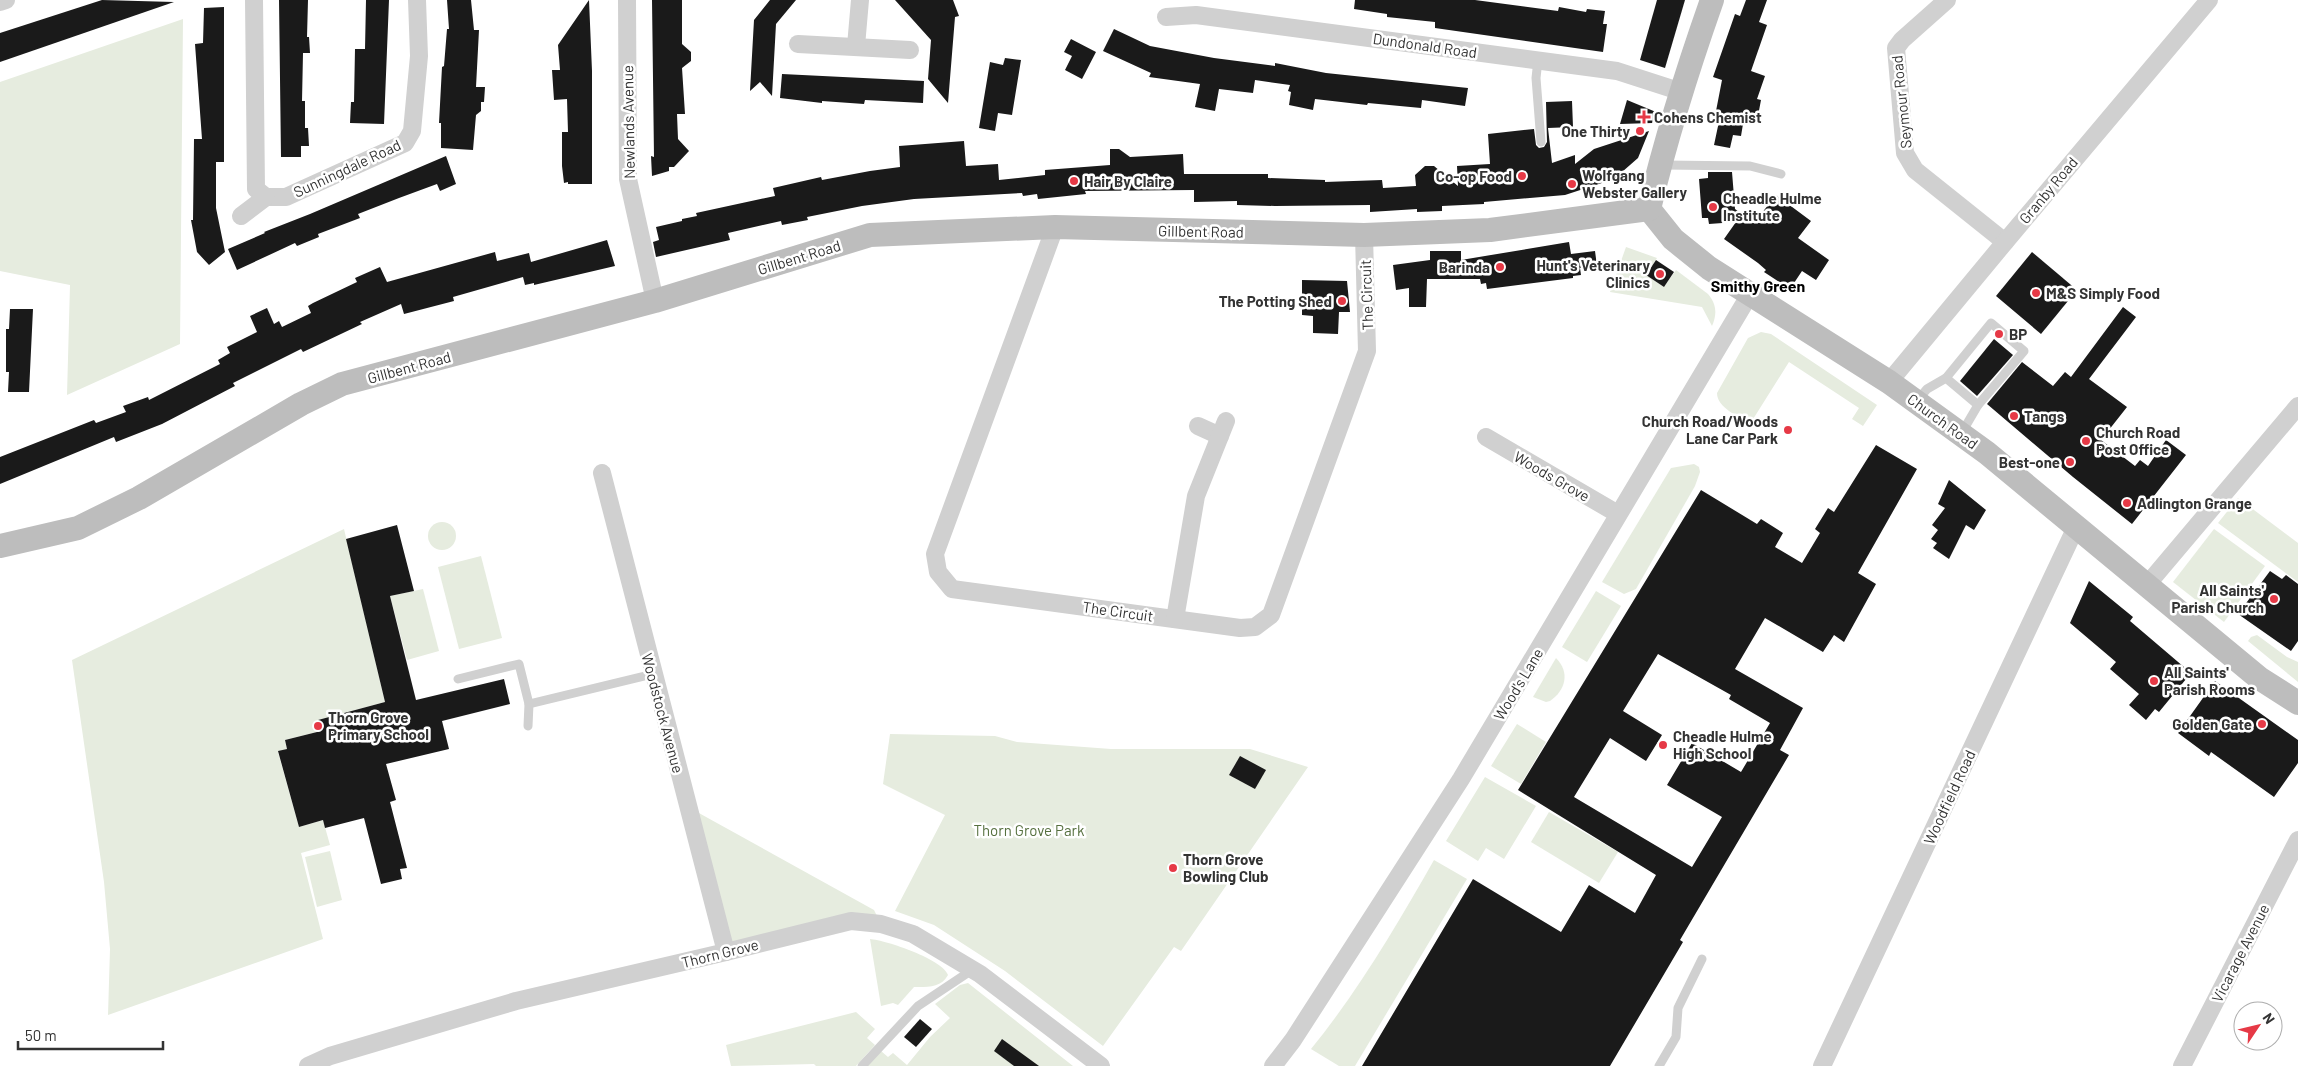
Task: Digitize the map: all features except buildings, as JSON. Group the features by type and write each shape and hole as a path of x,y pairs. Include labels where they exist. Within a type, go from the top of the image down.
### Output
{"street":[{"path":"0,2 6,0"},
{"path":"241,216 266,197 256,189 254,0"},
{"name":"Sunningdale Road","path":"266,197 286,197 405,142 412,131 419,56 418,0"},
{"name":"Newlands Avenue","path":"627,0 628,179 655,301"},
{"path":"856,46 860,0"},
{"path":"1649,209 1682,92 1712,0"},
{"name":"Seymour Road","path":"1947,0 1902,40 1896,48 1905,153 1915,170 2005,242"},
{"name":"Granby Road","path":"1889,382 2209,0"},
{"name":"Dundonald Road","path":"1166,17 1196,15 1617,71 1682,92"},
{"path":"798,44 910,50"},
{"name":"Gillbent Road","path":"0,546 78,528 139,498 301,404 342,384 655,301 870,236 1055,227 1364,235 1490,230 1649,209"},
{"name":"Church Road","path":"1649,209 1673,239 1710,268 1889,382 1987,453 2259,678 2298,703"},
{"name":"The Circuit","path":"1055,227 935,554 938,572 952,588 1240,628 1255,628 1271,615 1367,351 1364,235"},
{"name":"Wood's Lane","path":"1273,1066 1292,1040 1461,779 1750,294"},
{"path":"2146,586 2298,406"},
{"path":"1175,619 1196,496 1223,428 1198,426"},
{"name":"Woods Grove","path":"1486,437 1618,514"},
{"name":"Woodstock Avenue","path":"602,473 726,952"},
{"name":"Woodfield Road","path":"1822,1066 2076,527"},
{"name":"Vicarage Avenue","path":"2182,1066 2298,840"},
{"name":"Thorn Grove","path":"308,1066 333,1061 516,1000 726,952 850,920 881,924 913,934 972,970 1101,1066"}],"lane":[{"path":"1538,60 1536,78 1541,142"},
{"path":"1660,165 1750,166 1781,174"},
{"path":"1916,402 1926,389 1946,378 1991,323 2024,351 1978,405 1960,434"},
{"path":"1946,378 1978,405"},
{"path":"458,678 519,664 529,704 528,726"},
{"path":"529,704 653,674"},
{"path":"1659,1066 1676,1037 1678,1008 1702,959"},
{"path":"862,1066 918,1006 972,970"}],"green space":[{"path":"183,19 180,344 67,395 70,285 0,271 0,82"},
{"path":"1626,247 1657,258 1646,275 1664,287 1676,270 1708,294 1715,310 1712,326 1702,307 1610,292"},
{"path":"1761,332 1771,334 1877,405 1863,426 1852,419 1859,408 1789,362 1750,424 1729,411 1721,403 1717,393 1748,338"},
{"path":"1694,464 1699,467 1700,472 1695,486 1636,589 1624,594 1602,582 1671,468"},
{"path":"2238,498 2298,543 2298,582 2218,523"},
{"path":"442,522 452,526 456,536 452,546 442,550 432,546 428,536 432,526"},
{"path":"344,529 385,702 318,720 321,731 285,740 287,749 278,752 299,827 323,820 330,845 301,853 323,939 108,1015 110,949 104,882 72,660"},
{"path":"2214,529 2265,566 2224,622 2173,582"},
{"path":"481,556 502,638 459,649 438,567"},
{"path":"423,589 439,651 407,660 390,596"},
{"path":"1596,591 1621,606 1587,662 1562,647"},
{"path":"2257,635 2287,657 2298,662 2298,682 2248,641 2251,637"},
{"path":"1556,658 1563,669 1564,675 1563,686 1560,692 1550,701 1546,702 1533,697"},
{"path":"1517,724 1546,742 1521,784 1491,766"},
{"name":"Thorn Grove Park","path":"890,734 995,736 1017,742 1111,749 1250,749 1308,767 1181,951 1174,947 1103,1046 1005,971 934,925 895,911 945,815 883,784"},
{"path":"1485,777 1536,806 1504,859 1486,848 1478,861 1446,841"},
{"path":"688,807 874,910 881,924 726,952"},
{"path":"1549,812 1618,852 1599,883 1531,842"},
{"path":"330,851 342,900 317,907 305,857"},
{"path":"1434,860 1467,879 1355,1066 1339,1066 1311,1049 1329,1027 1361,980"},
{"path":"870,939 901,947 926,957 944,969 948,975 938,985 914,987 898,1005 893,1003 881,1006"},
{"path":"968,983 1073,1066 867,1066 881,1051 888,1057 893,1053 907,1065 930,1037 950,1018 935,1004 960,985"},
{"path":"856,1012 875,1029 867,1038 875,1045 856,1066 816,1066 814,1064 731,1066 726,1045"}],"place":[{"name":"Cohens Chemist","path":"1644,117"},
{"name":"One Thirty","path":"1640,131"},
{"name":"Co-op Food","path":"1522,176"},
{"name":"Hair By Claire","path":"1074,181"},
{"name":"Wolfgang Webster Gallery","path":"1572,184"},
{"name":"Cheadle Hulme Institute","path":"1713,207"},
{"name":"Barinda","path":"1500,267"},
{"name":"Hunt's Veterinary Clinics","path":"1660,274"},
{"name":"M&S Simply Food","path":"2036,293"},
{"name":"The Potting Shed","path":"1342,301"},
{"name":"BP","path":"1999,334"},
{"name":"Tangs","path":"2014,416"},
{"name":"Church Road/Woods Lane Car Park","path":"1788,430"},
{"name":"Church Road Post Office","path":"2086,441"},
{"name":"Best-one","path":"2070,462"},
{"name":"Adlington Grange","path":"2127,503"},
{"name":"All Saints' Parish Church","path":"2274,599"},
{"name":"All Saints' Parish Rooms","path":"2154,681"},
{"name":"Golden Gate","path":"2262,724"},
{"name":"Thorn Grove Primary School","path":"318,726"},
{"name":"Cheadle Hulme High School","path":"1663,745"},
{"name":"Thorn Grove Bowling Club","path":"1173,868"}],"district":[{"name":"Smithy Green","path":"1758,285"}]}
